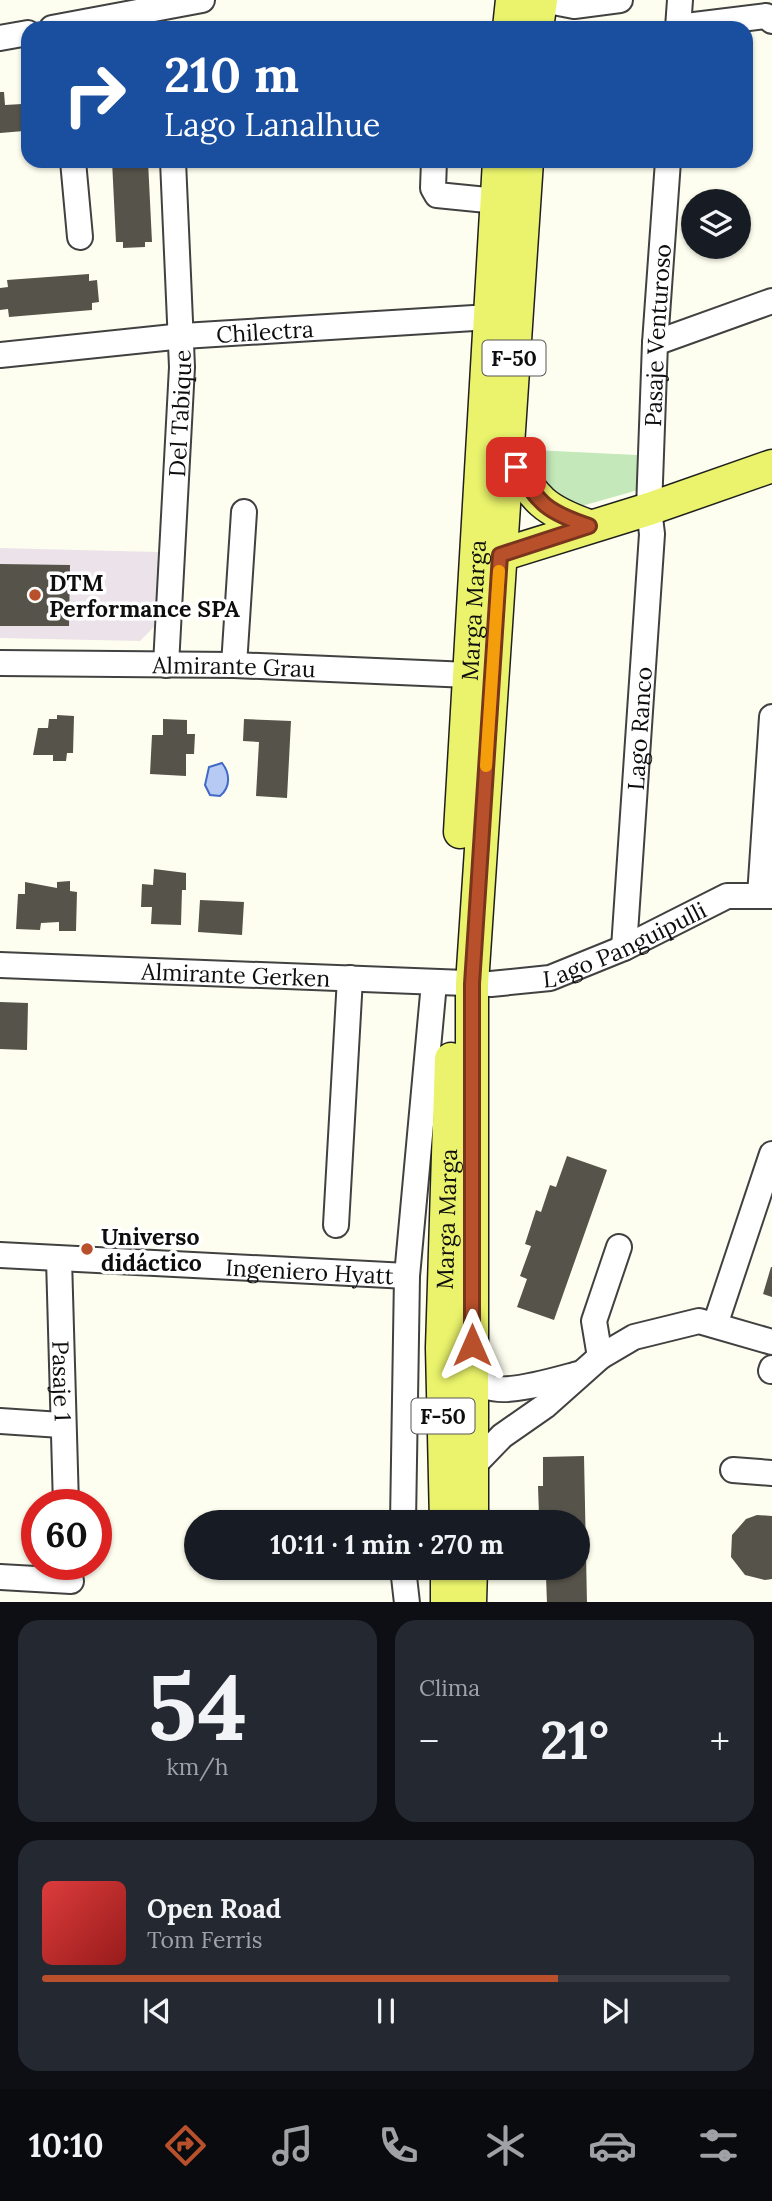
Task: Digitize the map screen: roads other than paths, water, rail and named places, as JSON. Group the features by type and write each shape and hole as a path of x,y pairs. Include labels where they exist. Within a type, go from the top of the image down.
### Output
{"main road":[{"path":"510,21 512,0"},
{"path":"538,21 542,0"},
{"name":"Marga Marga","path":"472,1510 472,1372 452,984 488,738 495,634 488,559 490,317 499,168"},
{"name":"Marga Marga","path":"446,1510 443,1310 452,984 469,675 507,453 527,168"},
{"path":"507,453 533,495 555,514 589,526"},
{"path":"488,559 649,509 772,466"},
{"path":"443,1310 460,1360 472,1372"},
{"path":"447,1580 447,1602"},
{"path":"470,1602 471,1580"}],"street":[{"path":"122,21 164,17 202,0"},
{"path":"542,0 574,6 620,0"},
{"path":"678,21 680,0"},
{"path":"726,21 766,16 772,21"},
{"path":"0,38 21,34"},
{"path":"74,168 80,237"},
{"name":"Del Tabique","path":"166,664 183,336 173,168"},
{"path":"434,168 433,188 437,195 497,201"},
{"name":"Pasaje Venturoso","path":"649,509 655,343 668,168"},
{"path":"655,343 772,301"},
{"name":"Chilectra","path":"0,355 183,336 490,317"},
{"name":"Lago Ranco","path":"624,948 653,534 649,509"},
{"path":"234,665 244,512"},
{"path":"488,738 479,696 469,675 495,634"},
{"name":"Almirante Grau","path":"0,663 234,665 469,675"},
{"path":"766,896 772,717"},
{"name":"Lago Panguipulli","path":"452,984 550,978 624,948 727,896 766,896"},
{"name":"Almirante Gerken","path":"0,965 452,984"},
{"path":"335,1225 350,978"},
{"name":"Marga Marga","path":"403,1510 407,1276 452,984"},
{"path":"715,1325 772,1154"},
{"path":"591,1365 594,1321 619,1247"},
{"name":"Ingeniero Hyatt","path":"0,1255 407,1276"},
{"name":"Pasaje 1","path":"59,1259 61,1425 65,1489"},
{"path":"473,1466 502,1436 545,1406 591,1365 634,1337 699,1321 772,1342"},
{"path":"472,1372 489,1387 499,1388 546,1383 591,1365"},
{"path":"0,1421 61,1425"},
{"path":"733,1469 772,1474"},
{"path":"0,1577 71,1583"},
{"path":"404,1580 407,1602"}],"water":[{"path":"222,763 227,771 228,784 220,796 210,795 205,785 209,767"}],"place":[{"name":"DTM Performance SPA","path":"35,595"},
{"name":"Universo didáctico","path":"87,1249"}]}
